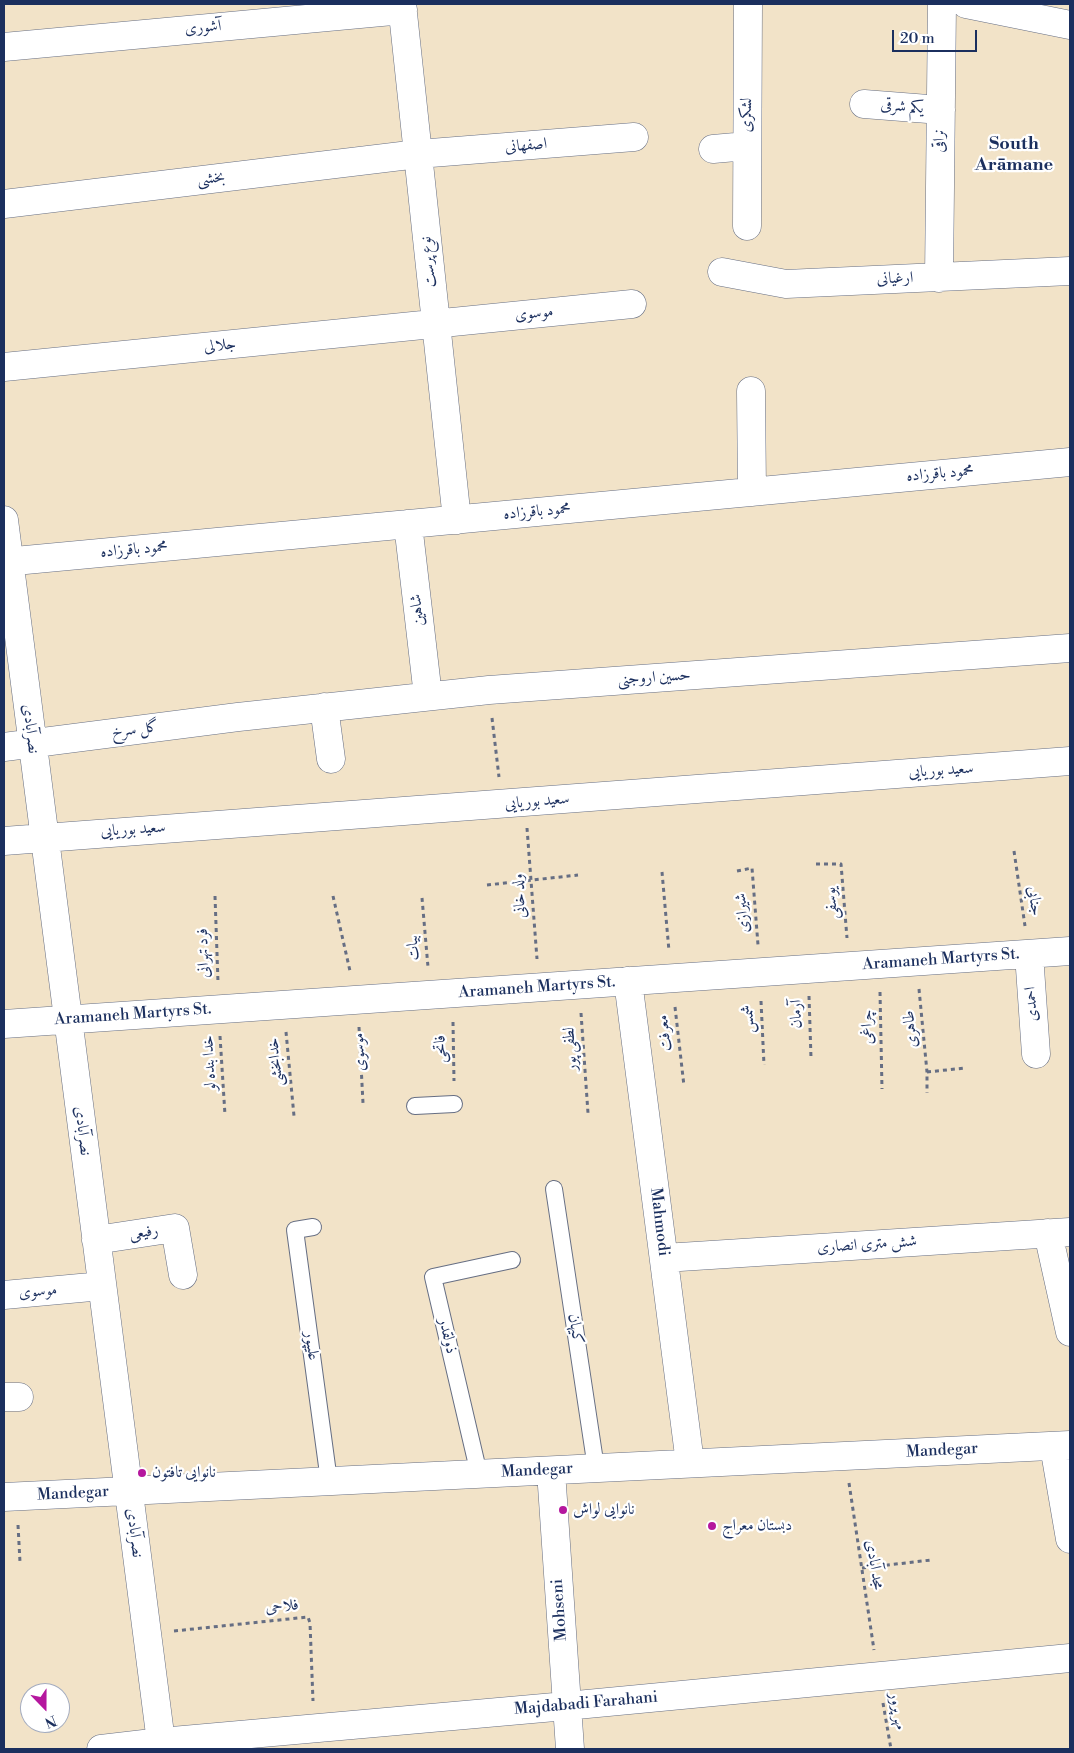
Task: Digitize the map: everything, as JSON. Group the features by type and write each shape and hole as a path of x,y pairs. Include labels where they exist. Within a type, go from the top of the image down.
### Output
{"street":[{"name":"لشکری","path":"747,226 748,4"},
{"name":"نراقی","path":"939,278 942,4"},
{"path":"966,4 1070,25"},
{"name":"آشوری","path":"4,47 402,7"},
{"name":"نوع پرست","path":"402,7 457,520"},
{"name":"یکم شرقی","path":"864,104 941,110"},
{"name":"اصفهانی","path":"418,154 634,137"},
{"path":"713,149 747,146"},
{"name":"بخشی","path":"4,204 418,154"},
{"name":"ارغیانی","path":"722,272 786,284 1070,271"},
{"name":"موسوی","path":"436,324 632,304"},
{"name":"جلالی","path":"4,367 436,324"},
{"path":"751,391 752,492"},
{"name":"محمود باقرزاده","path":"6,562 1070,462"},
{"name":"نصرآبادی","path":"4,520 6,562 68,1018 160,1742"},
{"name":"شاهین","path":"408,524 428,696"},
{"name":"حسین اروجنی","path":"238,717 489,690 1070,648"},
{"path":"324,708 331,759"},
{"name":"گل سرخ","path":"4,747 238,717"},
{"name":"سعید بوریایی","path":"4,841 44,836 514,804 1070,761"},
{"name":"Aramaneh Martyrs St.","path":"4,1024 68,1018 219,1010 1070,951"},
{"name":"احمدی","path":"1029,954 1036,1054"},
{"name":"Mahmodi","path":"628,981 690,1463"},
{"name":"رفیعی","path":"96,1240 175,1228 183,1275"},
{"path":"1059,1233 1070,1332"},
{"name":"شش متری انصاری","path":"664,1258 1059,1233"},
{"name":"موسوی","path":"4,1295 102,1286"},
{"path":"1062,1446 1070,1539"},
{"name":"Mandegar","path":"10,1497 1062,1446"},
{"name":"Mohseni","path":"551,1471 570,1749"},
{"name":"Majdabadi Farahani","path":"102,1749 160,1742 1070,1658"}],"lane":[{"path":"415,1106 454,1104"},
{"name":"کیهان","path":"554,1189 596,1468"},
{"name":"علیپور","path":"313,1227 295,1230 329,1481"},
{"name":"ذولقدر","path":"478,1474 433,1277 512,1260"}],"path":[{"name":"ولد خانی","path":"489,690 531,881 539,987"},
{"name":"جنابی","path":"1014,851 1029,954"},
{"name":"یوسفی","path":"816,864 841,864 849,966"},
{"name":"شیرازی","path":"737,871 752,868 760,972"},
{"name":"معرفت","path":"662,872 684,1086"},
{"path":"487,885 578,875"},
{"name":"فرد تهرانی","path":"215,896 219,1010"},
{"name":"موسوی","path":"332,896 357,1000 363,1103"},
{"name":"بیات","path":"422,898 441,994"},
{"name":"طاهری","path":"917,962 927,1072 926,1093"},
{"name":"چراغی","path":"879,964 882,1089"},
{"name":"آرمان","path":"809,969 811,1058"},
{"name":"شمس","path":"760,972 764,1065"},
{"name":"لطفی پور","path":"579,984 588,1112"},
{"name":"فاتحی","path":"441,994 454,1104"},
{"name":"خدابخشی","path":"283,1005 294,1116"},
{"name":"خدا بنده لو","path":"219,1010 225,1115"},
{"path":"927,1072 965,1068"},
{"name":"مجد آبادی","path":"845,1456 878,1677"},
{"path":"10,1497 20,1562"},
{"path":"862,1568 931,1560"},
{"name":"فلاحی","path":"147,1634 308,1618 310,1623 314,1729"},
{"name":"مهر پرور","path":"878,1677 891,1749"}],"place":[{"name":"نانوایی تافتون","path":"142,1473"},
{"name":"نانوایی لواش","path":"563,1510"},
{"name":"دبستان معراج","path":"712,1526"}],"district":[{"name":"South Arāmane","path":"1014,155"}]}
